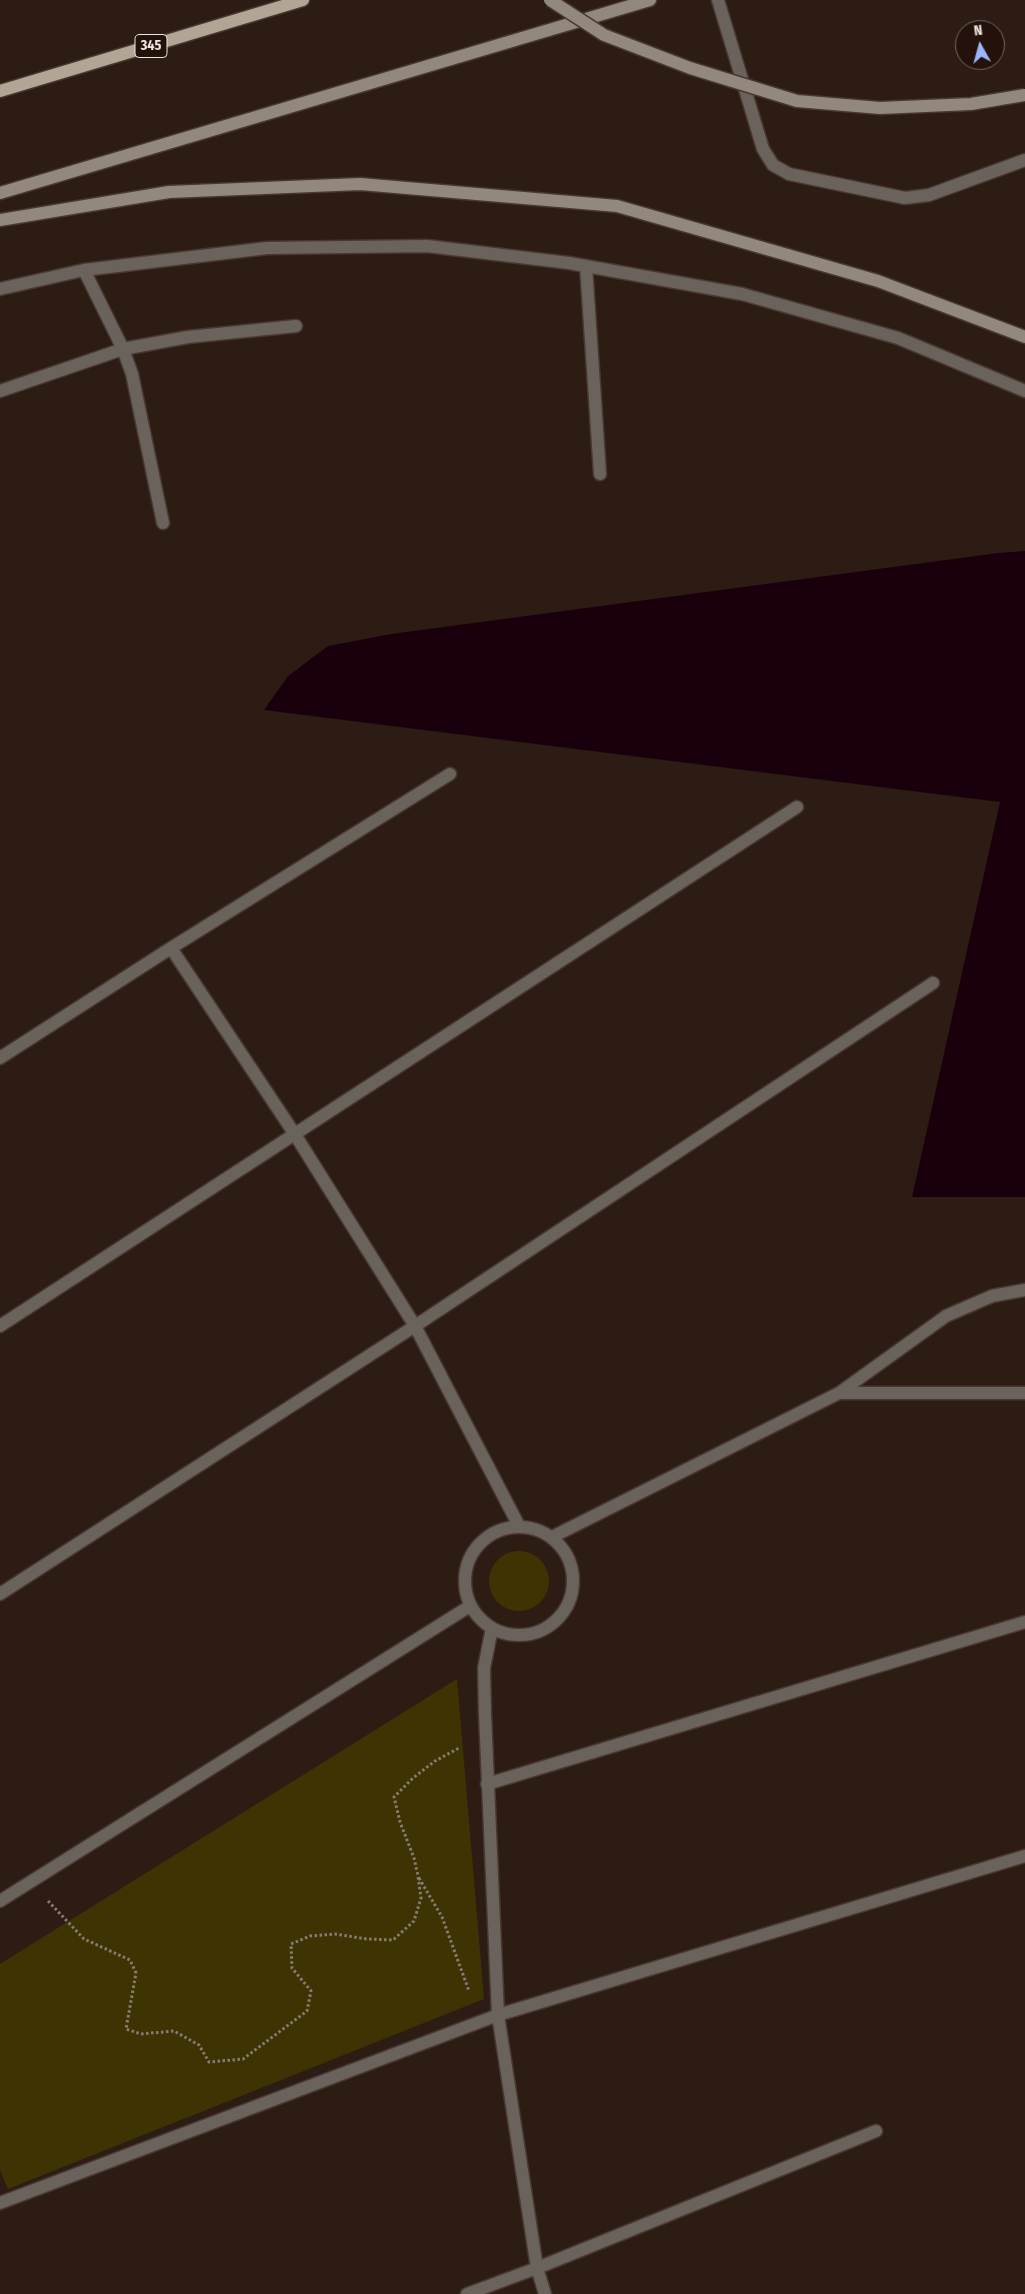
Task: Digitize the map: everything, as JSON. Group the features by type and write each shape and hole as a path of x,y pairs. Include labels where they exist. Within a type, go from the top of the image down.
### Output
{"main road":[{"name":"345","path":"0,91 303,0"},
{"path":"550,0 604,35 690,68 797,101 880,108 971,104 1025,95"},
{"path":"0,193 650,0"},
{"path":"0,220 169,192 360,184 617,206 878,281 1025,337"}],"street":[{"path":"718,0 763,149 773,166 788,174 905,198 929,195 1025,160"},
{"path":"0,289 84,270 267,248 426,246 586,266 742,294 898,338 1025,391"},
{"path":"586,266 600,474"},
{"path":"84,270 123,349 132,374 163,523"},
{"path":"0,391 123,349 188,338 296,326"},
{"path":"0,1058 171,948 450,774"},
{"path":"0,1326 796,807"},
{"path":"171,948 294,1133 415,1326 520,1526"},
{"path":"0,1594 415,1326 934,983"},
{"path":"552,1537 839,1393 946,1316 992,1296 1025,1290"},
{"path":"839,1393 1025,1393"},
{"path":"520,1526 537,1529 552,1537 566,1552 573,1571 572,1592 565,1611 551,1625 532,1634 512,1635 492,1628 480,1619 470,1606 465,1591 464,1575 473,1552 489,1535 504,1528 520,1526"},
{"path":"0,1901 470,1606"},
{"path":"488,1784 1025,1622"},
{"path":"492,1628 484,1668 485,1735 498,2015 537,2268 545,2294"},
{"path":"0,2203 498,2015 1025,1856"},
{"path":"467,2294 537,2268 876,2131"}],"path":[{"path":"31,1882 84,1939 130,1960 136,1974 126,2029 141,2034 174,2031 198,2045 209,2062 243,2059 307,2011 311,1991 292,1968 291,1944 310,1936 335,1934 367,1939 393,1940 414,1922 421,1898 418,1876 414,1858 400,1822 394,1797 435,1760 485,1735"},
{"path":"418,1876 442,1917 468,1988 477,2023"}],"shaded area":[{"path":"1025,551 1025,1197 912,1197 1000,802 264,710 288,676 328,646 391,634 998,553"},
{"path":"513,1551 525,1551 536,1556 544,1564 549,1575 547,1593 536,1606 525,1611 513,1611 502,1606 494,1598 489,1587 489,1575 494,1564 502,1556"},
{"path":"457,1679 484,1999 8,2189 0,2170 0,1964"}]}
